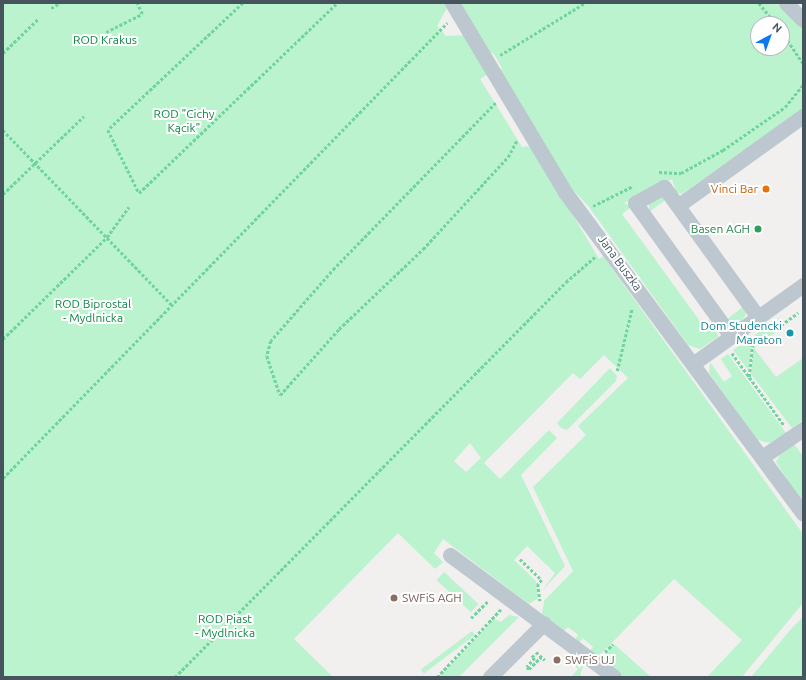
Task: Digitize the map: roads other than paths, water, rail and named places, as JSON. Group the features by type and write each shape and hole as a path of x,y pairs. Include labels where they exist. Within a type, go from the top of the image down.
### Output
{"street":[{"name":"Jana Buszka","path":"452,3 565,192 582,212 694,363 803,514"},
{"path":"786,3 803,20"},
{"path":"679,205 803,116"},
{"path":"730,343 635,203 664,187 679,205 758,317"},
{"path":"694,363 730,343 758,317 803,285"},
{"path":"762,457 796,430"},
{"path":"450,555 504,596 544,623 614,677"},
{"path":"490,677 544,623"}],"place":[{"name":"Vinci Bar","path":"766,189"},
{"name":"Basen AGH","path":"758,229"},
{"name":"Dom Studencki Maraton","path":"790,333"},
{"name":"SWFiS AGH","path":"394,598"},
{"name":"SWFiS UJ","path":"557,660"}],"park label":[{"name":"ROD Krakus","path":"105,40"},
{"name":"ROD \"Cichy Kącik\"","path":"184,121"},
{"name":"ROD Biprostal - Mydlnicka","path":"93,311"},
{"name":"ROD Piast - Mydlnicka","path":"225,626"}]}
